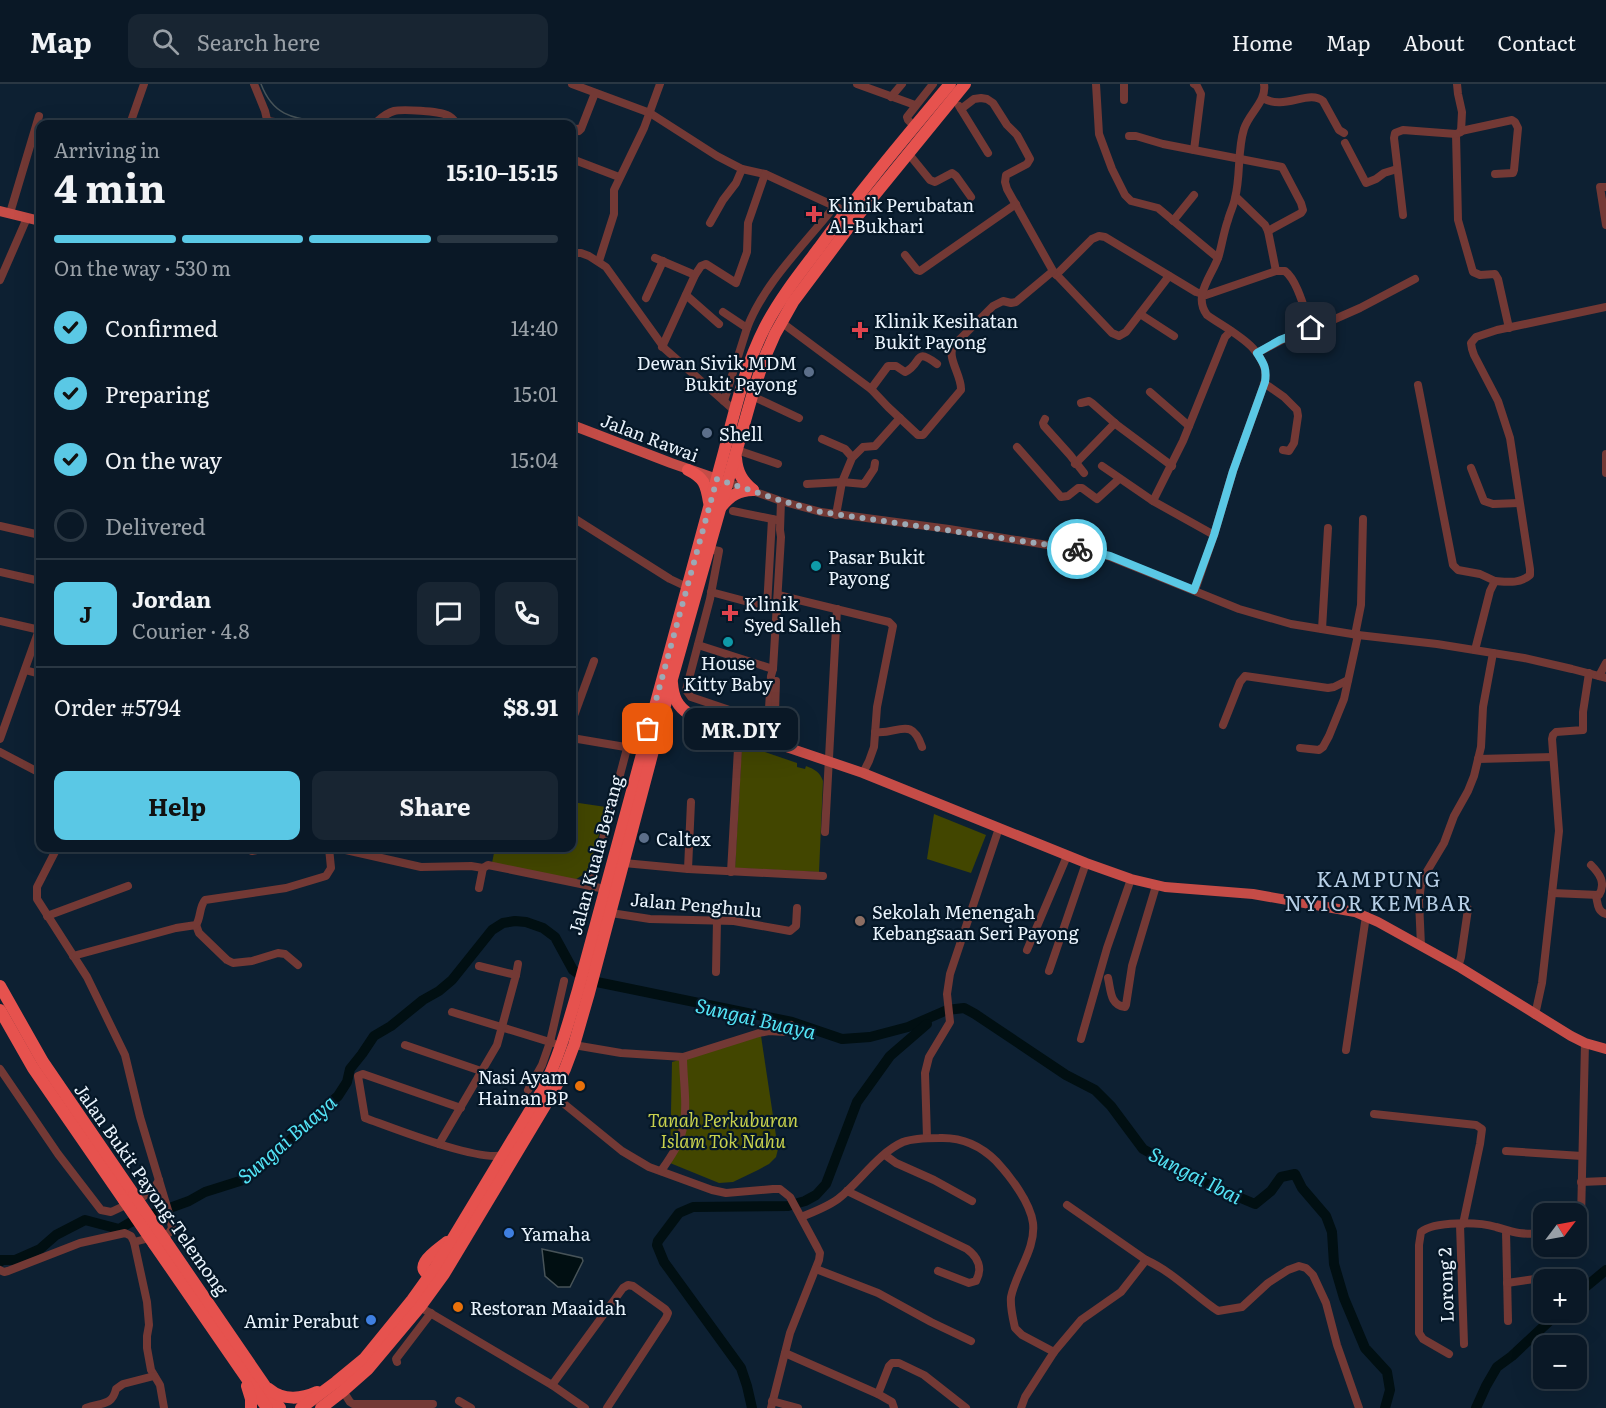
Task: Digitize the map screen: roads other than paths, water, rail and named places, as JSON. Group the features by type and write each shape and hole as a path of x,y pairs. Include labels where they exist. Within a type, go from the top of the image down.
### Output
{"highway":[{"name":"Jalan Kuala Berang","path":"732,452 735,411 751,361 764,329 783,296 824,241 840,209 950,84"},
{"name":"Jalan Kuala Berang","path":"340,1386 375,1347 429,1276 543,1089 555,1064 583,992 605,889 643,750 653,732 672,679 721,508 722,480 764,359 781,322 793,302 855,219 965,84"},
{"path":"954,98 975,84"},
{"path":"688,470 709,467 732,452 740,475 746,485 753,490"},
{"path":"688,470 697,474 705,483 721,508 732,496 753,490"},
{"name":"Jalan Kuala Berang","path":"592,957 610,913 624,863 687,587 721,508"},
{"path":"672,679 676,702 689,714"},
{"path":"653,732 674,717 689,714"},
{"name":"Jalan Bukit Payong-Telemong","path":"0,986 43,1062 129,1197 280,1408"},
{"name":"Jalan Bukit Payong-Telemong","path":"0,1010 33,1068 129,1197"},
{"name":"Jalan Kuala Berang","path":"301,1408 368,1368 415,1324 426,1310 444,1274 565,1069 562,1044"},
{"name":"Jalan Bukit Payong-Telemong","path":"160,1242 219,1339 267,1408"},
{"path":"429,1276 435,1278 444,1274"},
{"path":"219,1339 250,1393 251,1408"},
{"path":"264,1384 274,1393 295,1398 340,1386"},
{"path":"323,1408 340,1386"}],"main road":[{"path":"5,212 36,220"},
{"name":"Jalan Rawai","path":"576,427 688,470 722,480"},
{"path":"689,714 863,773 1067,856 1131,879 1156,886 1253,894 1348,910 1366,916 1458,967 1570,1036 1606,1049"}],"street":[{"path":"131,120 144,84"},
{"path":"254,84 267,120"},
{"path":"572,84 650,114 742,169 765,174 840,209 814,232 778,275 752,316 724,401"},
{"path":"599,261 614,214 613,193 650,114 660,84"},
{"path":"856,84 873,87 891,97 915,105"},
{"path":"891,97 902,84"},
{"path":"914,126 907,119 915,105 933,84"},
{"path":"1096,84 1099,134 1125,195 1131,201 1158,208 1218,258"},
{"path":"1124,84 1124,100"},
{"path":"1194,84 1201,94 1194,150"},
{"path":"1194,590 1266,373 1257,353 1231,330 1207,315 1203,307 1205,282 1218,258 1227,221 1236,197 1239,158 1246,124 1263,98 1264,84"},
{"path":"1458,84 1462,112 1459,133 1458,220 1473,272 1480,276 1495,274 1498,279 1509,328"},
{"path":"1263,98 1268,102 1277,103 1314,96 1320,98 1339,130 1344,133"},
{"path":"954,98 988,153"},
{"path":"961,109 974,99 987,99 993,103 1007,125 1017,135 1030,159 1027,164 1009,173 1005,178 1005,185 1055,273 1116,335 1123,335 1126,332 1169,276"},
{"path":"379,120 385,115 402,110 442,113 453,120"},
{"path":"38,120 39,116"},
{"path":"1403,215 1395,133 1403,130 1459,133 1512,120 1518,128 1514,170 1509,174 1495,174"},
{"path":"5,212 36,124"},
{"path":"1129,136 1281,167 1303,210 1268,231"},
{"path":"1345,143 1366,183 1397,169"},
{"path":"908,153 930,180 935,182 952,173 971,196"},
{"path":"576,161 619,177"},
{"path":"710,223 736,183 742,169"},
{"path":"662,347 701,266 706,264 736,284 747,252 748,223 765,174"},
{"path":"1606,187 1600,188 1606,225"},
{"path":"1173,221 1194,195"},
{"path":"1236,197 1265,225 1276,271"},
{"path":"905,255 917,270 921,271 1016,204"},
{"path":"0,280 27,218"},
{"path":"814,232 824,241"},
{"path":"781,322 871,389 918,435 923,435 961,390 951,351 953,346 993,306 1003,301 1016,302 1055,273 1092,239 1099,236 1106,237 1196,292 1203,294 1276,271 1285,271 1291,278 1311,328"},
{"path":"576,253 599,261 613,276 662,347 735,411"},
{"path":"646,298 659,260 695,275"},
{"path":"1257,353 1280,340 1360,308 1415,279"},
{"path":"686,296 719,324"},
{"path":"1418,385 1453,565 1458,570 1480,574 1495,581 1518,582 1530,575 1512,446 1498,401 1471,345 1476,337 1606,307"},
{"path":"723,312 747,328"},
{"path":"1140,314 1174,336"},
{"path":"1153,501 1172,466 1225,337 1231,330"},
{"path":"871,389 888,366 896,366 905,372 911,369 919,357 923,356 937,364"},
{"path":"1264,383 1284,397 1297,410 1294,443 1289,451 1283,450"},
{"path":"1150,392 1189,426"},
{"path":"752,396 800,418"},
{"path":"1081,403 1089,401 1092,403 1172,466"},
{"path":"836,514 842,482 852,457 863,447 874,446 900,418"},
{"path":"1045,419 1044,426 1084,472"},
{"path":"1075,464 1115,423"},
{"path":"822,439 845,449 852,457"},
{"path":"1017,447 1062,497 1082,488 1097,500 1119,479"},
{"path":"732,452 778,464"},
{"path":"1606,454 1606,473"},
{"path":"807,484 842,482 864,484 874,469 875,463"},
{"path":"1102,466 1153,501 1214,535"},
{"path":"1472,468 1484,501 1493,504 1520,503"},
{"path":"722,480 816,511 949,529 1110,556 1257,615 1291,624 1493,653 1534,660 1602,677 1606,663"},
{"path":"767,607 776,519 784,501"},
{"path":"781,537 784,530 784,501"},
{"path":"721,508 776,519"},
{"path":"771,742 768,723 781,537 776,519"},
{"path":"1300,748 1319,750 1326,743 1344,699 1360,606 1364,519"},
{"path":"576,520 670,579 687,587"},
{"path":"0,526 36,534"},
{"path":"1322,629 1328,528"},
{"path":"709,549 719,551 710,599 686,687 688,694 768,723"},
{"path":"0,572 36,580"},
{"path":"1475,650 1490,591 1495,581"},
{"path":"711,591 777,609"},
{"path":"778,595 889,622 893,626 877,707 874,747 863,773"},
{"path":"825,832 837,609"},
{"path":"0,621 36,628"},
{"path":"0,739 2,726 36,640"},
{"path":"698,645 773,669"},
{"path":"1421,946 1419,901 1422,881 1444,843 1454,816 1474,776 1479,759 1483,707 1493,653"},
{"path":"576,710 594,661"},
{"path":"771,742 777,679 773,669"},
{"path":"25,670 36,673"},
{"path":"1535,1015 1542,983 1559,831 1552,739 1554,733 1583,730 1583,712 1589,673"},
{"path":"1223,725 1240,682 1245,676 1328,688 1348,680"},
{"path":"580,925 633,726 653,732"},
{"path":"875,732 885,734 907,728 914,730 922,747"},
{"path":"731,872 739,731"},
{"path":"576,739 643,750"},
{"path":"0,752 36,771"},
{"path":"1479,759 1553,758"},
{"path":"688,869 691,802"},
{"path":"612,807 626,810"},
{"path":"927,1138 926,1063 949,1025 950,974 999,828"},
{"path":"55,852 36,890 37,899 95,992 126,1055 140,1117 170,1217 172,1228 169,1233 134,1242"},
{"path":"298,965 285,954 278,953 252,961 233,963 199,933 196,925 205,900 286,888 325,877 331,868 329,852"},
{"path":"355,852 421,867 471,866 483,868 488,865 605,889"},
{"path":"1027,950 1067,856"},
{"path":"624,863 731,872 823,876"},
{"path":"1049,972 1086,863"},
{"path":"1552,893 1599,895 1602,882 1600,875 1591,865"},
{"path":"479,888 483,868"},
{"path":"1081,1039 1107,948 1131,879"},
{"path":"47,916 128,886"},
{"path":"1108,978 1112,1000 1117,1005 1125,1007 1132,966 1156,886"},
{"path":"1596,896 1599,910 1606,914"},
{"name":"Jalan Penghulu","path":"610,913 650,919 734,921 790,931 796,926 797,908"},
{"path":"1458,967 1468,909"},
{"path":"1346,1050 1366,916"},
{"path":"716,972 717,920"},
{"path":"73,956 176,928 196,925"},
{"path":"440,1144 497,1045 519,964"},
{"path":"479,966 516,975"},
{"path":"528,1090 542,1065 562,1044 564,981"},
{"path":"452,1011 562,1044 621,1053 683,1056 759,1033 785,1032 791,1025"},
{"path":"1581,1203 1585,1043"},
{"path":"405,1045 482,1071"},
{"path":"662,1171 672,1156 683,1131 686,1111 683,1056"},
{"path":"0,1069 58,1154 101,1210 111,1212 143,1197 154,1188 159,1180"},
{"path":"460,1108 363,1074 358,1076 366,1118 440,1144 489,1156 503,1155"},
{"path":"552,1094 630,1157 641,1163 712,1190 726,1192 773,1189 780,1190 790,1197 820,1253 816,1269 790,1333 771,1404 798,1408"},
{"name":"Lorong 2","path":"1374,1114 1476,1125 1482,1129 1461,1224 1464,1344"},
{"path":"800,1215 820,1209 836,1200 885,1155 902,1143 927,1138 952,1137 970,1142 985,1150 1019,1191 1033,1222 1027,1256 1011,1298 1015,1328 1022,1335 1054,1352"},
{"path":"1506,1151 1582,1156"},
{"path":"885,1155 896,1163 972,1201"},
{"path":"1581,1182 1606,1181"},
{"path":"847,1191 967,1249 977,1259 980,1271 976,1281 969,1283 938,1270"},
{"path":"1067,1204 1186,1286 1216,1310 1239,1308 1268,1283 1288,1270 1299,1266 1308,1270 1313,1275 1326,1303 1336,1345 1359,1408"},
{"path":"1449,1354 1423,1339 1419,1333 1419,1238 1424,1230 1441,1225 1470,1223 1522,1234 1533,1234"},
{"path":"1506,1231 1508,1321"},
{"path":"1,1272 80,1243 125,1233 131,1236 147,1302 149,1325 147,1348 151,1370 160,1385 164,1408"},
{"path":"1021,1408 1025,1397 1054,1352 1081,1320 1121,1292 1146,1260"},
{"path":"816,1269 878,1293 971,1341"},
{"path":"1507,1283 1533,1279"},
{"path":"552,1385 623,1288 628,1285 633,1286 668,1313 607,1408"},
{"path":"426,1310 552,1385 585,1408"},
{"path":"397,1362 396,1359 415,1324"},
{"path":"785,1353 878,1394 892,1402 894,1408"},
{"path":"878,1394 889,1366 899,1363 924,1374 966,1408"},
{"path":"86,1408 107,1402 114,1396 116,1389 123,1384 154,1376"},
{"path":"340,1386 353,1404 433,1404"},
{"path":"459,1401 471,1408"}],"waterway":[{"path":"261,84 267,96 281,111 290,116 310,120"},
{"name":"Sungai Buaya","path":"0,1262 0,1260 15,1260 40,1249 56,1235 85,1220 119,1229 131,1222 189,1201 205,1192 243,1180 263,1165 338,1096 347,1082 350,1069 374,1036 452,980 492,930 503,923 526,922 543,928 555,937 573,970 587,980 792,1022 842,1039 870,1037 908,1027 947,1010 964,1008 1066,1075 1095,1090 1111,1106 1143,1149 1198,1180 1255,1204 1271,1191 1281,1177 1295,1174 1302,1188 1326,1216 1332,1232 1334,1264 1344,1298 1365,1348 1387,1372 1390,1390 1385,1408"},
{"path":"752,1408 741,1368 664,1262 657,1245 658,1241 679,1213 693,1207 788,1206 816,1195 826,1184 857,1102 890,1056 927,1024"},
{"name":"Sungai Ibai","path":"1587,1286 1606,1270"},
{"name":"Sungai Ibai","path":"1476,1408 1497,1367 1547,1323"}],"place":[{"name":"Klinik Perubatan Al-Bukhari","path":"814,214"},
{"name":"Klinik Kesihatan Bukit Payong","path":"860,330"},
{"name":"Dewan Sivik MDM Bukit Payong","path":"809,372"},
{"name":"Shell","path":"707,433"},
{"name":"Pasar Bukit Payong","path":"816,566"},
{"name":"Klinik Syed Salleh","path":"730,613"},
{"name":"House Kitty Baby","path":"728,642"},
{"name":"MR.DIY","path":"648,729"},
{"name":"Caltex","path":"644,838"},
{"name":"Sekolah Menengah Kebangsaan Seri Payong","path":"860,921"},
{"name":"Nasi Ayam Hainan BP","path":"580,1086"},
{"name":"Yamaha","path":"509,1233"},
{"name":"Restoran Maaidah","path":"458,1307"},
{"name":"Amir Perabut","path":"371,1320"}],"district":[{"name":"KAMPUNG NYIOR KEMBAR","path":"1379,889"}],"park label":[{"name":"Tanah Perkuburan Islam Tok Nahu","path":"723,1129"}]}
